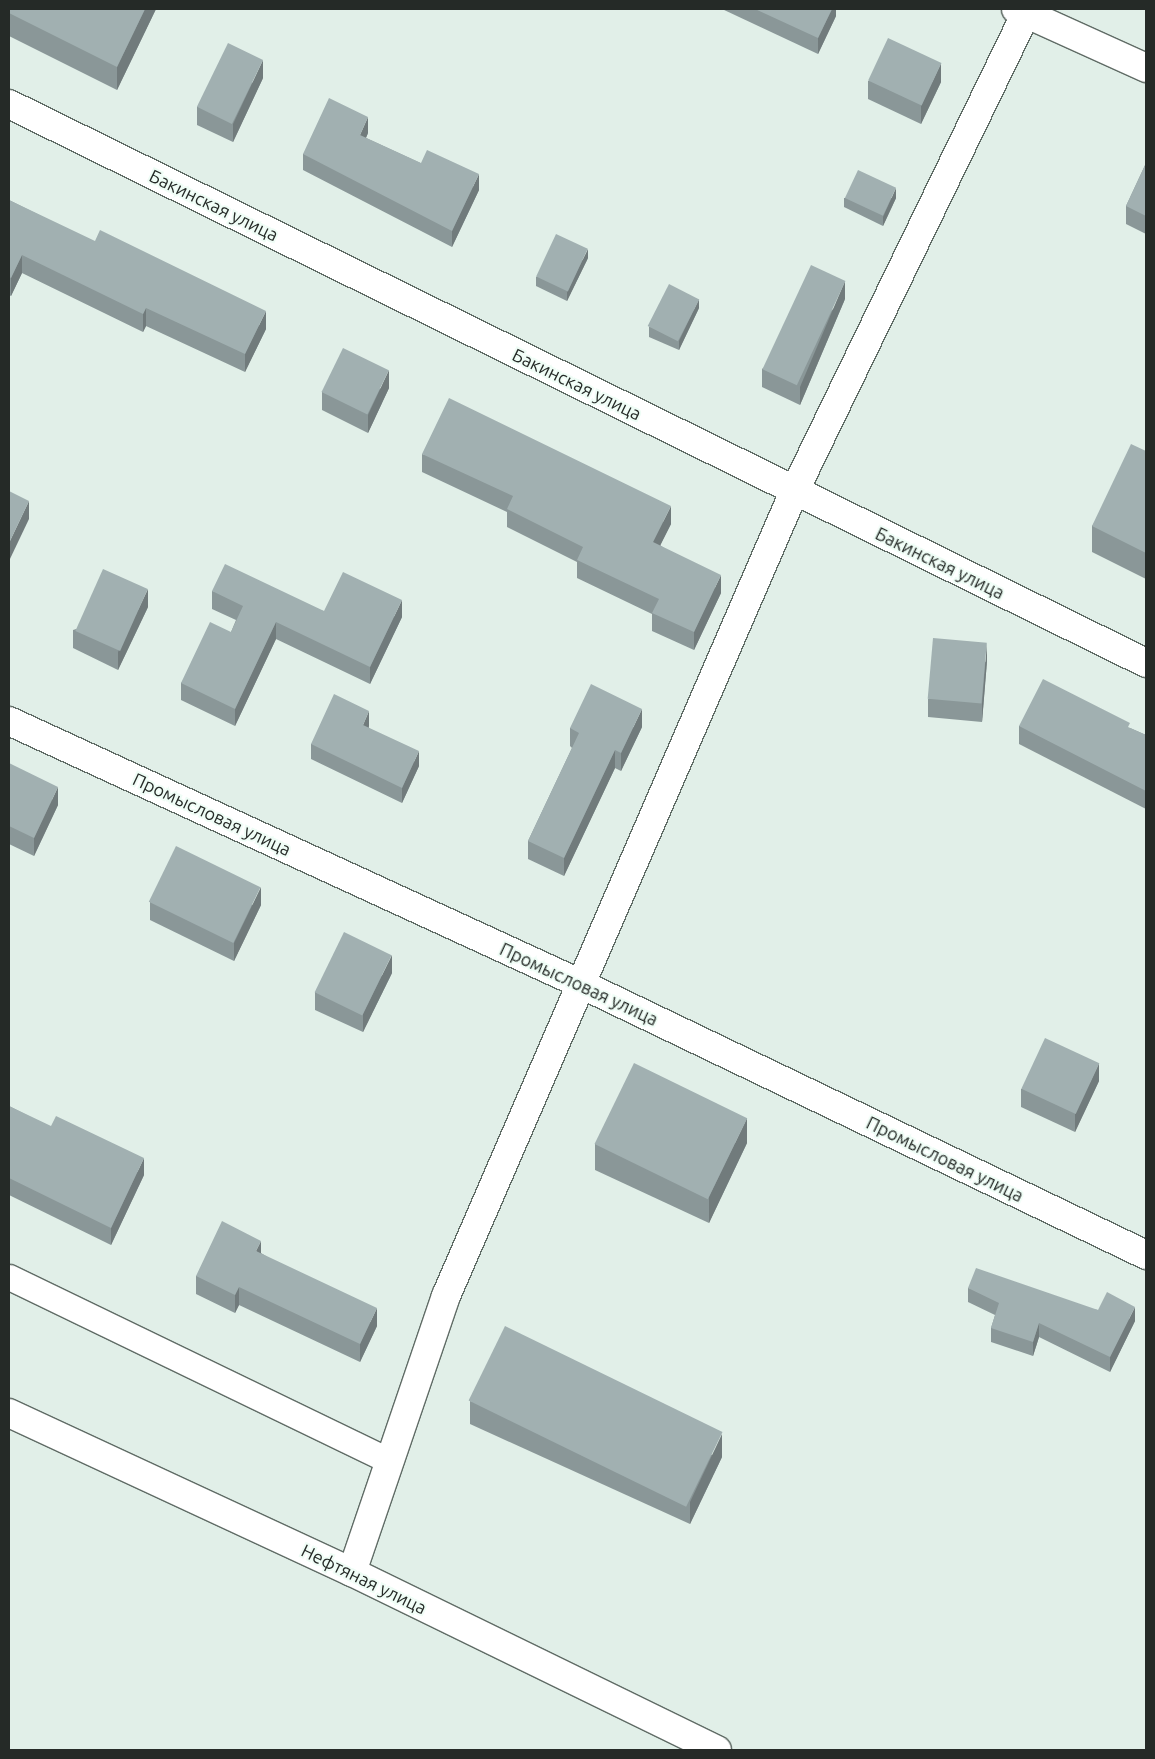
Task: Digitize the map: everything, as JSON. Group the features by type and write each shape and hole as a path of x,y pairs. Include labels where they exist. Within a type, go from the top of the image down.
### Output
{"street":[{"path":"352,1572 446,1296 794,492 1023,10 1146,68"},
{"name":"Бакинская улица","path":"9,104 794,492 1146,663"},
{"name":"Промысловая улица","path":"9,721 581,984 1146,1255"},
{"name":"Нефтяная улица","path":"9,1413 352,1572 717,1750"}],"lane":[{"path":"9,1277 390,1461"}],"building":[{"path":"9,9 145,9 117,67 9,13"},
{"path":"755,9 832,9 818,38"},
{"path":"888,38 941,63 922,106 868,81"},
{"path":"228,43 263,60 232,124 197,107"},
{"path":"329,98 368,117 360,135 421,163 427,150 479,174 452,231 303,154"},
{"path":"1146,163 1146,216 1126,206"},
{"path":"858,170 896,188 883,216 845,198"},
{"path":"9,200 95,241 100,230 266,311 245,354 146,308 143,314 22,255 11,278 9,277"},
{"path":"556,234 588,249 568,291 536,277"},
{"path":"811,265 845,281 797,385 762,369"},
{"path":"669,284 699,299 678,341 648,326"},
{"path":"343,348 389,370 367,414 322,392"},
{"path":"449,398 671,506 653,542 721,575 694,632 652,613 659,599 577,560 583,547 507,509 513,496 422,454"},
{"path":"1131,444 1146,451 1146,553 1092,526"},
{"path":"9,491 29,501 9,543"},
{"path":"225,564 324,611 343,572 402,600 370,667 276,622 235,709 181,683 210,622 231,632 243,606 212,591"},
{"path":"103,569 148,589 120,651 75,631"},
{"path":"933,638 987,643 981,703 928,699"},
{"path":"1043,679 1130,723 1128,727 1146,735 1146,791 1019,726"},
{"path":"591,684 642,709 621,753 615,750 564,858 528,841 579,733 570,728"},
{"path":"334,694 369,711 363,725 419,751 402,788 311,744"},
{"path":"9,763 58,787 34,838 9,826"},
{"path":"176,846 260,887 233,943 149,902"},
{"path":"344,932 392,955 362,1015 315,992"},
{"path":"1045,1038 1099,1063 1076,1114 1021,1089"},
{"path":"634,1063 747,1118 708,1199 595,1144"},
{"path":"9,1106 51,1126 56,1116 144,1158 111,1228 9,1178"},
{"path":"222,1221 261,1241 256,1251 377,1308 360,1344 239,1287 235,1295 196,1276"},
{"path":"976,1268 1098,1310 1107,1292 1135,1307 1110,1357 1039,1323 1033,1342 991,1328 999,1303 968,1288"},
{"path":"505,1326 723,1432 686,1507 469,1401"}]}
